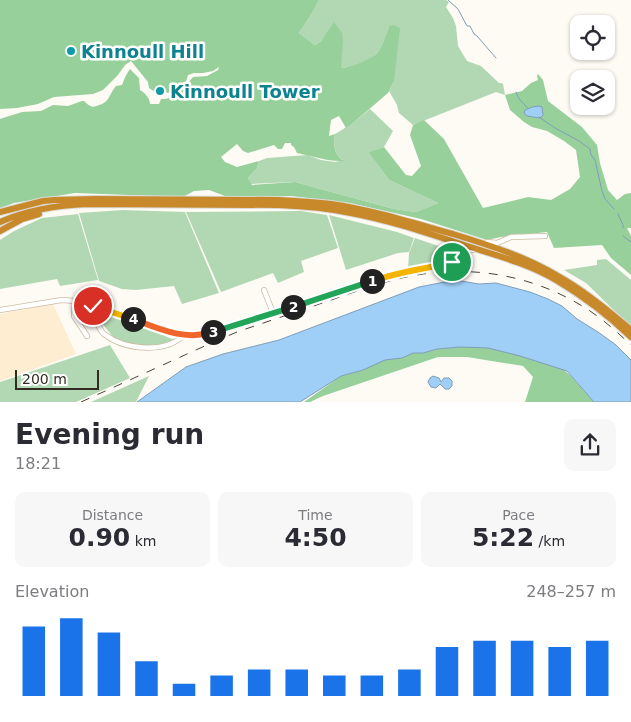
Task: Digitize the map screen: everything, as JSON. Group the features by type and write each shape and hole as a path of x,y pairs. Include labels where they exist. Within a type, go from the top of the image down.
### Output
{"highway":[{"path":"0,212 43,201 119,199 278,200 353,208 459,236 506,252 557,275 587,294 631,330"},
{"path":"0,217 34,206 57,201 74,200"},
{"path":"0,231 28,217 87,204"},
{"path":"0,222 43,209 87,204 307,206 351,213 433,235 521,263 584,297 631,337"}],"street":[{"path":"433,235 453,245 455,257"},
{"path":"459,236 493,243 511,237 544,236"},
{"path":"506,240 504,245 506,252"},
{"path":"0,310 62,300 74,301 117,313 170,333 208,334 388,276 449,264 462,250 487,252"},
{"path":"264,290 273,313"},
{"path":"74,301 74,316 87,336"},
{"path":"93,306 93,313 103,334 132,346 152,348 170,344 178,341 184,334"}],"shaded area":[{"path":"53,304 76,354 0,381 0,314"}],"green space":[{"path":"0,0 319,0 299,33 315,45 321,41 334,22 342,33 341,68 372,57 381,47 389,26 394,25 400,28 394,81 388,93 346,128 339,116 331,120 329,136 335,134 335,149 338,156 344,161 326,160 297,153 291,143 285,143 282,149 278,149 274,145 248,153 243,151 237,144 221,157 225,162 237,167 259,161 257,168 248,178 252,185 295,182 394,209 416,212 438,203 389,180 368,152 384,147 406,175 412,176 421,166 410,135 413,125 424,120 444,139 483,208 528,197 551,200 570,189 580,177 576,150 547,131 532,127 524,122 510,110 505,95 522,91 538,80 538,74 543,80 548,101 582,127 597,145 608,190 617,200 625,194 631,193 631,228 627,228 631,236 631,275 611,258 602,245 554,248 547,232 487,240 421,219 350,203 291,196 225,196 209,190 194,191 183,197 75,193 14,203 0,208 0,119 22,112 41,111 53,105 68,106 82,101 93,107 103,104 116,86 122,85 130,69 139,78 140,90 147,96 150,104 159,104 161,99 166,99 179,92 193,77 207,76 218,70 219,67 213,71 188,75 185,85 173,92 167,93 164,88 159,88 155,92 149,88 148,82 131,61 125,65 103,90 93,94 54,97 38,104 0,109"},
{"path":"319,0 446,0 449,2 446,7 456,26 458,46 467,61 481,66 499,83 503,84 505,95 496,92 413,125 399,113 389,91 394,81 389,26 381,47 375,55 361,63 341,68 335,23 321,41 315,45 299,33"},
{"path":"370,109 393,131 384,147 368,152 389,180 438,203 416,212 394,209 295,182 251,184 248,178 257,168 259,161 267,158 307,155 335,162 343,160 335,149 335,134 353,123"},
{"path":"123,210 185,212 219,293 182,304 174,286 136,290 122,289 99,281 79,213"},
{"path":"301,211 327,215 338,248 301,261 304,272 278,283 273,273 221,292 186,212"},
{"path":"78,214 98,280 60,286 57,279 0,289 0,240 42,218"},
{"path":"329,215 414,238 409,252 398,253 346,270"},
{"path":"415,238 453,251 450,262 408,270 409,253"},
{"path":"606,259 631,280 631,327 586,283 564,270 597,265 597,260"},
{"path":"100,312 108,316 117,316 172,339 178,338 160,346 150,347 131,344 114,338 97,317"},
{"path":"110,345 130,378 76,402 0,402 0,382"},
{"path":"481,345 549,358 570,375 594,402 525,402 533,377 523,366 467,357 438,357 310,402 304,402 341,376 363,370 383,359 402,358 413,353 423,353 437,349"},
{"path":"149,376 136,402 91,402"}],"water":[{"path":"539,106 542,107 543,115 540,118 527,116 524,113 525,110"},
{"path":"455,280 479,284 496,283 530,292 562,306 577,319 616,345 631,360 631,402 594,402 567,371 488,348 460,347 413,353 402,358 385,360 363,370 341,376 300,402 137,402 186,367 223,354 279,340 419,287"},
{"path":"433,376 439,378 441,382 444,378 449,378 452,381 452,386 449,389 445,389 440,384 436,388 431,387 428,382"}],"waterway":[{"path":"448,0 458,9 467,26 470,26 474,34 496,58"},
{"path":"516,92 520,100 528,108"},
{"path":"539,117 590,149 591,155 595,160 605,199 614,209"},
{"path":"618,214 623,228"},
{"path":"623,236 631,242"}],"railway":[{"path":"81,402 237,332 382,283 432,273 475,272 497,274 538,285 584,307 605,322 631,345"}],"place":[{"name":"Kinnoull Hill","path":"71,51"},
{"name":"Kinnoull Tower","path":"160,91"}],"route":[{"path":"93,306 170,333 208,334 388,276 452,262"}]}
